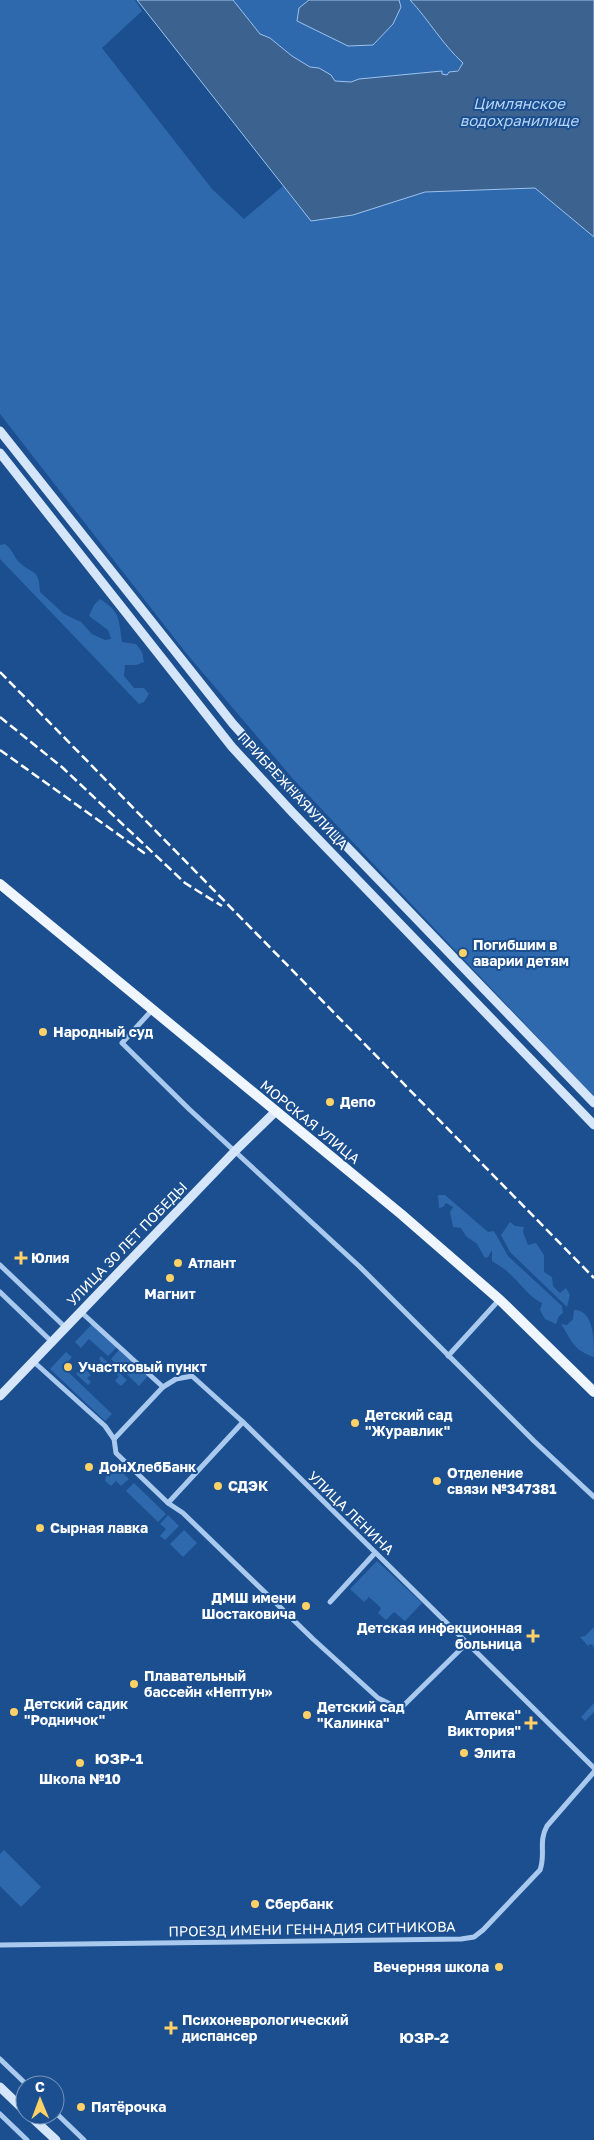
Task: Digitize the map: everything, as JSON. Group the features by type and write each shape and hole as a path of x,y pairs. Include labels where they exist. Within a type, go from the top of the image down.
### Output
{"main road":[{"name":"ПРИБРЕЖНАЯ УЛИЦА","path":"0,431 233,724 296,794 594,1103"},
{"name":"ПРИБРЕЖНАЯ УЛИЦА","path":"0,453 232,747 292,812 594,1125"},
{"name":"МОРСКАЯ УЛИЦА","path":"0,884 401,1214 500,1300 594,1392"},
{"name":"УЛИЦА 30 ЛЕТ ПОБЕДЫ","path":"0,1396 53,1343 235,1151 275,1112"},
{"path":"0,2088 15,2102"},
{"path":"40,2125 56,2140"}],"street":[{"path":"153,1010 122,1043 189,1109 360,1267 553,1460 594,1498"},
{"path":"0,1265 66,1329"},
{"path":"0,1292 53,1343"},
{"path":"448,1356 500,1300"},
{"path":"81,1312 163,1387 114,1439"},
{"path":"34,1362 104,1426 114,1439 116,1453 168,1503 183,1513 306,1633 378,1698 400,1709 467,1643"},
{"name":"УЛИЦА ЛЕНИНА","path":"163,1387 176,1379 192,1376 243,1422 594,1768"},
{"path":"168,1503 243,1422"},
{"path":"330,1602 376,1552"},
{"name":"ПРОЕЗД ИМЕНИ ГЕННАДИЯ СИТНИКОВА","path":"0,1945 461,1939 474,1937 540,1870 544,1859 542,1835 547,1826 594,1772"},
{"path":"0,2059 17,2075"},
{"path":"0,2114 27,2140"},
{"path":"65,2122 84,2140"}],"shaded area":[{"path":"0,0 135,0 142,11 102,48 212,189 244,219 283,186 311,221 353,215 425,192 535,188 594,237 594,1097 294,780 186,653 0,414"},
{"path":"233,0 309,0 299,8 401,7 399,0 410,0 463,63 457,71 451,74 442,74 442,71 359,79 351,82 335,81 319,68 310,67 292,56 270,38 260,34"},
{"path":"5,544 18,561 37,575 40,592 64,614 81,622 92,634 105,640 111,639 108,630 89,616 94,605 100,599 107,603 115,612 119,622 122,642 136,644 142,652 144,662 136,665 125,665 124,676 134,688 144,688 149,694 144,702 139,704 0,559 0,545"},
{"path":"438,1195 445,1195 488,1232 494,1231 508,1256 562,1306 563,1313 559,1316 556,1324 545,1319 540,1310 542,1303 529,1294 507,1271 492,1261 492,1250 488,1257 485,1258 477,1244 466,1236 461,1228 453,1227 450,1212 453,1207 446,1203 443,1207 439,1208"},
{"path":"510,1222 515,1226 524,1227 523,1232 528,1245 536,1243 544,1255 544,1272 552,1277 553,1286 560,1293 566,1288 570,1295 567,1307 510,1252 501,1235"},
{"path":"574,1310 581,1311 589,1320 593,1334 594,1357 577,1348 561,1324 567,1325 573,1319"},
{"path":"92,1324 117,1347 108,1356 89,1339 81,1348 75,1342"},
{"path":"119,1350 148,1376 139,1386 111,1359"},
{"path":"66,1352 72,1357 63,1367 112,1414 105,1421 50,1369"},
{"path":"101,1356 127,1380 121,1386 115,1381 119,1376 112,1370 108,1374 99,1366 102,1363 99,1359"},
{"path":"83,1367 91,1375 87,1378 91,1382 88,1385 76,1374"},
{"path":"108,1464 114,1464 129,1479 121,1486 116,1481 111,1486 105,1481"},
{"path":"134,1483 166,1514 158,1522 126,1491"},
{"path":"168,1515 179,1526 165,1540 160,1536 166,1529 160,1524"},
{"path":"184,1530 197,1543 183,1557 170,1544"},
{"path":"377,1561 422,1603 405,1621 394,1612 386,1620 378,1613 381,1608 369,1597 364,1602 350,1589"},
{"path":"594,1627 594,1651 593,1645 590,1644 588,1646 580,1637 585,1636"},
{"path":"594,1703 594,1712 585,1721 581,1717"},
{"path":"4,1850 41,1887 21,1907 0,1886 0,1854"}],"water":[{"name":"Цимлянское водохранилище","path":"137,0 233,0 260,34 270,38 292,56 310,67 319,68 331,75 335,81 351,82 359,79 442,71 442,74 447,75 449,72 458,71 463,63 410,0 594,0 594,237 535,188 425,192 353,215 311,221"},
{"path":"309,0 399,0 401,7 393,24 373,45 348,46 297,21 299,8"}],"railway":[{"path":"0,672 594,1278"},
{"path":"0,717 63,768 185,883 222,906"},
{"path":"0,750 147,855"}],"place":[{"name":"Погибшим в аварии детям","path":"463,953"},
{"name":"Народный суд","path":"43,1032"},
{"name":"Депо","path":"330,1102"},
{"name":"Юлия","path":"21,1258"},
{"name":"Атлант","path":"178,1263"},
{"name":"Магнит","path":"170,1278"},
{"name":"Участковый пункт","path":"68,1367"},
{"name":"Детский сад \"Журавлик\"","path":"355,1423"},
{"name":"ДонХлебБанк","path":"89,1467"},
{"name":"Отделение связи №347381","path":"437,1481"},
{"name":"СДЭК","path":"218,1486"},
{"name":"Сырная лавка","path":"40,1528"},
{"name":"ДМШ имени Шостаковича","path":"306,1606"},
{"name":"Детская инфекционная больница","path":"533,1636"},
{"name":"Плавательный бассейн «Нептун»","path":"134,1684"},
{"name":"Детский садик \"Родничок\"","path":"14,1712"},
{"name":"Детский сад \"Калинка\"","path":"307,1715"},
{"name":"Аптека\" Виктория\"","path":"531,1723"},
{"name":"Элита","path":"464,1753"},
{"name":"Школа №10","path":"80,1763"},
{"name":"Сбербанк","path":"255,1904"},
{"name":"Вечерняя школа","path":"499,1967"},
{"name":"Психоневрологический диспансер","path":"171,2028"},
{"name":"Пятёрочка","path":"81,2107"}],"district":[{"name":"ЮЗР-1","path":"119,1759"},
{"name":"ЮЗР-2","path":"424,2038"}]}
